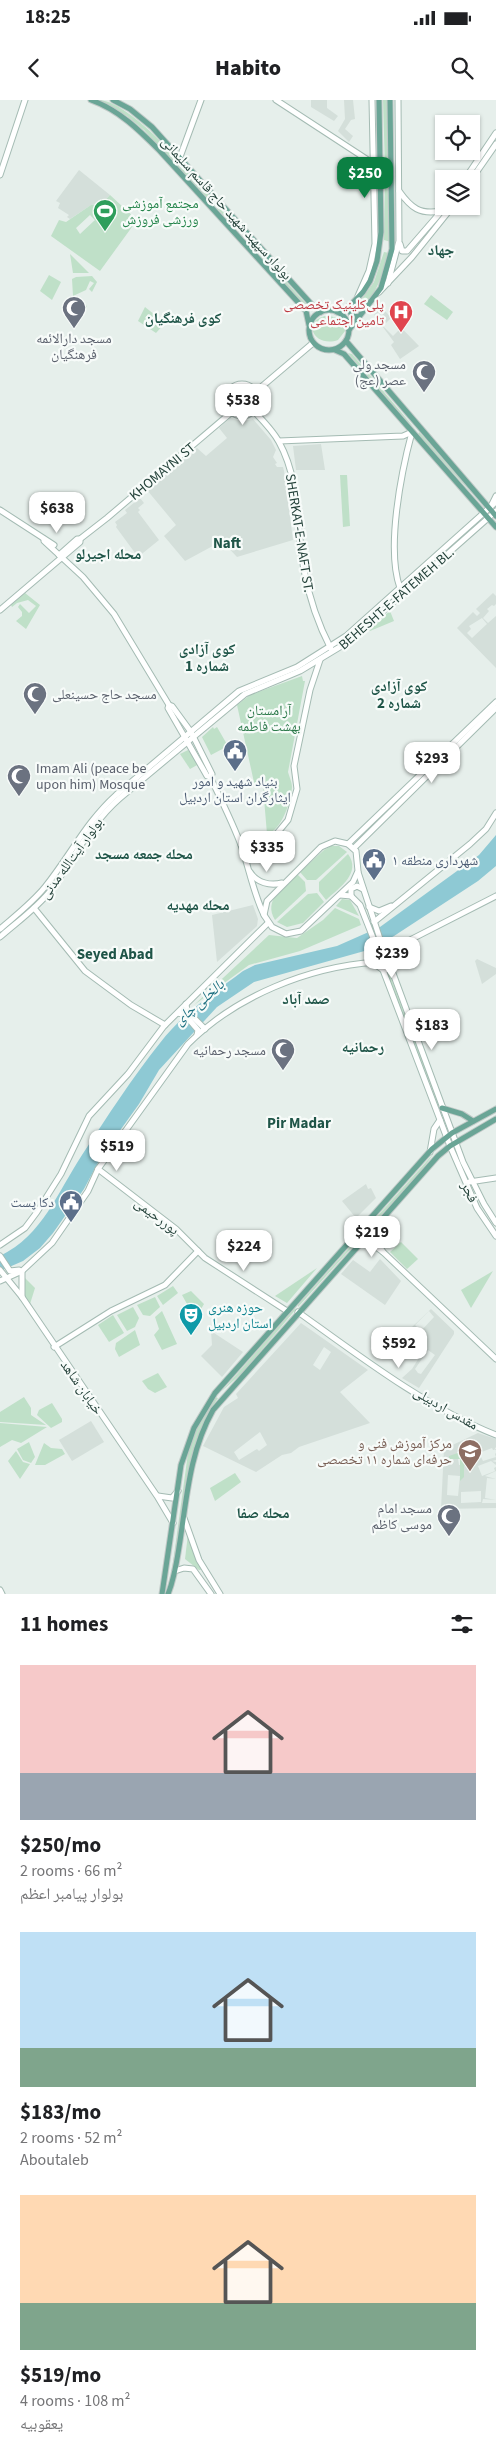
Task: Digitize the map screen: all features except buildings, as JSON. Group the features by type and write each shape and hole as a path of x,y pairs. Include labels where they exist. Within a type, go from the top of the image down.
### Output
{"main road":[{"path":"0,175 24,100"},
{"name":"بولوار سپهبد شهید حاج قاسم سلیمانی","path":"91,100 116,112 134,125 306,311"},
{"name":"بولوار سپهبد شهید حاج قاسم سلیمانی","path":"113,100 130,109 152,128 312,306 322,312"},
{"path":"180,157 201,100"},
{"path":"276,100 374,164"},
{"path":"356,299 370,271 375,244 372,100"},
{"path":"379,100 380,248 370,282 350,306 336,312 322,312 312,319 308,331 313,343 323,350 335,350 344,354 496,527"},
{"path":"371,301 384,282 392,250 390,100"},
{"path":"398,100 399,241 401,250 404,252 440,215"},
{"path":"475,170 496,134"},
{"path":"487,151 496,144"},
{"path":"392,177 399,178"},
{"path":"399,190 409,204 419,211 435,212"},
{"path":"335,350 346,341 349,330 358,317 426,239 442,215"},
{"path":"241,240 248,233"},
{"path":"421,235 426,239"},
{"path":"388,283 399,241"},
{"path":"309,325 306,311 310,310 312,306"},
{"path":"350,306 351,314 358,317"},
{"path":"336,312 345,319 349,330"},
{"path":"346,341 494,512"},
{"name":"KHOMAYNI ST","path":"0,610 62,555 77,539 80,539 313,343"},
{"path":"344,354 346,348 352,347"},
{"path":"242,384 247,385 255,392 258,402 253,411 240,416 231,412 226,400 232,388 242,384"},
{"name":"SHERKAT-E-NAFT ST.","path":"244,401 279,441 293,478 304,569 316,618 331,649"},
{"path":"279,441 403,436 412,432"},
{"path":"400,588 394,573 398,499 402,470 412,432"},
{"path":"494,512 496,496"},
{"name":"BEHESHT-E-FATEMEH BL.","path":"286,674 300,671 320,660 400,588 486,516 494,512 496,502"},
{"path":"0,510 44,539 62,555 84,577 114,614 169,705 172,706 192,735 212,774 210,777"},
{"name":"BEHESHT-E-FATEMEH BL.","path":"187,739 245,694 331,649 391,606 486,516"},
{"path":"241,845 274,837 288,820 297,789 294,766 313,680 320,660"},
{"path":"300,671 308,671 313,680"},
{"path":"348,844 496,702"},
{"path":"169,705 168,708 207,776 210,777 241,845 252,888 268,923 278,932 286,934 301,931 353,882 358,871"},
{"path":"354,848 496,708"},
{"name":"بولوار آیت‌الله مدنی","path":"0,936 34,908 50,890 103,814 187,739"},
{"name":"بولوار آیت‌الله مدنی","path":"0,929 45,887 99,811 187,739"},
{"path":"374,924 458,852 470,844 486,829 496,813"},
{"path":"264,915 266,901 326,843 335,841 348,844 354,848 358,855 358,871 381,947 376,962 378,967 383,970 391,968 408,941"},
{"path":"248,867 252,875 260,881 269,884 285,882"},
{"path":"351,896 351,889 354,886 364,889"},
{"path":"339,895 351,896 360,905 368,927 381,947 392,954 394,962"},
{"path":"381,947 408,941 496,896"},
{"path":"369,907 379,911 397,905"},
{"path":"34,908 85,971 131,1005 165,1025"},
{"path":"0,1249 2,1244 25,1228 37,1212 61,1174 89,1116 128,1074 165,1025 268,923"},
{"path":"0,1281 23,1270 52,1243 88,1191 98,1169 200,1030 278,984 354,964 376,962"},
{"name":"فجر","path":"391,968 442,1108 472,1182 496,1223"},
{"name":"فجر","path":"383,970 465,1183 477,1208 496,1236"},
{"path":"186,1004 186,1013 200,1030"},
{"path":"178,1012 186,1013"},
{"path":"442,1108 452,1110 473,1121"},
{"path":"161,1594 165,1582 174,1524 181,1465 194,1428 215,1393 430,1152 452,1133 496,1109"},
{"path":"170,1594 184,1518 190,1470 205,1424 222,1398 438,1156 450,1146 496,1119"},
{"path":"430,1152 434,1129 440,1120"},
{"name":"پوررحیمی","path":"98,1169 176,1229 198,1251 222,1270 288,1311"},
{"path":"465,1183 496,1178"},
{"path":"373,1230 375,1240 383,1252"},
{"path":"360,1244 373,1245 383,1252 496,1360"},
{"path":"54,1347 112,1312 165,1285 198,1251"},
{"path":"0,1256 3,1270"},
{"path":"0,1260 3,1270"},
{"path":"3,1270 23,1270"},
{"name":"خیابان شاهد","path":"3,1270 157,1496 174,1524"},
{"path":"22,1298 23,1270"},
{"name":"مقدس اردبیلی","path":"298,1312 420,1394 462,1420 496,1435"},
{"path":"215,1393 222,1398"},
{"path":"157,1496 168,1499 178,1491"},
{"path":"184,1518 205,1572 220,1594"},
{"path":"175,1571 188,1568 199,1576 211,1594"},
{"path":"199,1576 205,1572"},
{"path":"0,1590 2,1594"}],"shaded area":[{"path":"311,100 327,100 327,108 338,116 334,121 311,107"},
{"path":"344,100 353,100 355,119 351,120 345,129 353,136 349,142 338,131 345,119"},
{"path":"79,170 110,195 102,204 91,205 70,219 67,217 69,215 58,208 60,203 56,201"},
{"name":"پلی‌کلینیک تخصصی تامین اجتماعی","path":"381,307 419,346 400,359 391,345 394,342 374,315","holes":["391,318 401,328 393,336 383,326"]},
{"path":"230,418 243,421 253,419 271,440 276,450 273,457 277,463 275,464 277,467 283,467 284,471 293,540 237,557 222,541 185,561 164,536 176,525 147,490 197,448 206,456 227,438 219,428"},
{"path":"321,444 325,470 296,470 293,446"},
{"path":"140,498 144,503 138,508 140,510 138,512 159,540 138,557 116,527 115,522 127,513 125,510"},
{"path":"493,593 496,596 496,604 487,609 489,611 483,618 488,623 496,616 496,668 457,628 473,612 477,616 480,613 476,609","holes":["482,618 487,624 472,638 467,633 471,629 469,626"]},
{"path":"253,905 258,919 257,926 217,962 212,915"},
{"path":"477,959 496,968 496,974 482,984 475,961"},
{"path":"366,1184 368,1189 371,1188 376,1198 356,1218 342,1201"},
{"path":"380,1259 401,1281 385,1305 341,1274 353,1260 370,1272"},
{"path":"431,1309 454,1331 454,1334 419,1388 402,1378 412,1369 422,1353 412,1327","holes":["429,1311 434,1317 421,1331 415,1325","428,1350 435,1355 421,1374 418,1373 415,1369"]},
{"path":"301,1323 368,1370 340,1392 370,1423 299,1447 291,1453 282,1455 256,1472 203,1446 224,1407 238,1398 236,1394","holes":["324,1347 331,1352 320,1370 313,1365","260,1432 267,1445 259,1451 257,1449 239,1460 234,1452"]},
{"path":"211,1331 243,1352 222,1377 201,1356 212,1345"},
{"path":"91,1421 104,1442 72,1461 59,1440"},
{"name":"مرکز آموزش فنی و حرفه‌ای شماره ۱۱ تخصصی","path":"478,1433 496,1439 494,1450 492,1448 479,1453 483,1461 496,1457 496,1460 492,1461 496,1462 496,1465 491,1461 478,1466 482,1476 495,1471 494,1468 496,1467 496,1471 485,1476 496,1479 487,1478 485,1498 496,1500 483,1499 482,1503 496,1503 496,1508 441,1509 444,1449","holes":["477,1446 464,1465 459,1465 457,1452","448,1475 460,1476 458,1496 447,1495","481,1491 481,1502 461,1503 461,1492"]}],"green space":[{"path":"98,100 114,104 153,134 195,177 242,232 241,234 144,130 127,116"},
{"path":"383,100 388,100 391,242 384,240 385,169"},
{"name":"مجتمع آموزشی ورزشی فروزش","path":"110,195 137,220 100,271 51,236 59,220 66,222 91,205 102,204","holes":["90,215 95,220 80,234 76,228"]},
{"path":"249,241 309,307 308,309 248,243"},
{"path":"384,252 389,253 377,287 367,302 354,315 353,312 374,282"},
{"path":"70,254 89,273 73,273"},
{"path":"49,275 61,282 52,300 40,291"},
{"path":"92,276 97,282 92,292 89,289 94,283 90,281 86,290 73,296 72,279"},
{"path":"431,295 453,312 447,320 424,304"},
{"path":"77,298 87,306 80,320 73,313 72,300"},
{"path":"145,307 165,323 156,333 138,321"},
{"path":"325,316 336,318 343,324 345,331 338,340 323,341 314,334 313,324 317,319"},
{"path":"348,353 352,354 417,431 382,394"},
{"path":"419,432 421,434 482,504 418,435"},
{"path":"340,475 347,475 350,526 343,527"},
{"path":"466,532 469,532 347,640 337,645"},
{"path":"25,593 40,605 26,629 16,621 22,616 22,612 18,607 20,604 29,613 36,606 28,600 17,603 12,607 11,605"},
{"path":"390,611 394,621 370,631 368,629"},
{"name":"آرامستان بهشت فاطمه","path":"302,676 303,681 305,681 288,772 292,787 290,800 285,814 277,827 267,834 263,787 255,787 237,705 250,695"},
{"path":"213,727 214,729 217,727 228,746 211,755 202,737"},
{"path":"188,750 199,764 190,769 180,754"},
{"path":"331,846 339,846 347,852 316,880 307,880 300,872"},
{"path":"348,854 352,861 351,874 326,900 319,891 319,882"},
{"path":"297,874 305,882 306,891 275,920 271,906 273,900 281,889"},
{"path":"317,893 324,902 303,923 287,927 277,922 308,894"},
{"path":"342,899 350,900 359,916 336,906"},
{"path":"335,908 359,919 361,925 300,951 249,965 194,1005 269,935 297,938 323,920"},
{"path":"378,946 390,957 392,963 388,967 384,968 379,964"},
{"path":"389,973 442,1112 441,1113 388,975"},
{"path":"434,1153 423,1169 298,1307 298,1305"},
{"path":"401,1242 418,1259 407,1269 390,1252"},
{"path":"317,1268 287,1303 275,1296"},
{"path":"493,1271 471,1308 461,1290"},
{"path":"25,1278 35,1288 30,1304 24,1295"},
{"path":"173,1286 178,1293 163,1305 157,1296"},
{"path":"191,1291 204,1304 198,1314 197,1322 182,1295"},
{"path":"155,1297 160,1307 150,1316 143,1315 137,1305"},
{"path":"133,1307 139,1318 135,1327 127,1331 117,1315"},
{"path":"297,1308 243,1372 222,1391 293,1310"},
{"path":"162,1311 177,1344 162,1350 154,1335 159,1329 155,1317"},
{"path":"113,1315 124,1333 109,1342 98,1325"},
{"path":"135,1330 140,1345 119,1357 115,1349 116,1343"},
{"path":"158,1373 167,1387 155,1393 148,1389 142,1381"},
{"path":"24,1397 31,1408 31,1415 46,1425 0,1422 0,1412"},
{"path":"215,1397 218,1398 198,1437 192,1457 183,1499 175,1564 172,1570 188,1453 198,1424"},
{"path":"52,1403 62,1422 51,1428 37,1415 39,1410"},
{"path":"0,1423 47,1427 21,1443 12,1440 0,1447"},
{"path":"29,1442 35,1457 31,1463 23,1460 17,1449"},
{"path":"44,1443 51,1448 62,1449 65,1454 45,1465 35,1465"},
{"path":"478,1446 470,1455 469,1466 464,1466 464,1477 460,1481 460,1459 449,1459 449,1456"},
{"path":"16,1451 23,1462 30,1464 20,1479 8,1461"},
{"path":"235,1473 241,1482 215,1501 210,1488"},
{"path":"188,1534 201,1570 185,1559"}],"water":[{"path":"496,835 496,866 478,881 394,936 368,950 254,982 217,1007 159,1070 139,1104 101,1157 84,1189 53,1233 40,1248 23,1261 0,1271 0,1256 15,1247 38,1225 130,1084 169,1032 188,1013 243,971 255,965 337,946 380,927 479,855"}],"place":[{"name":"مجتمع آموزشی ورزشی فروزش","path":"105,232"},
{"name":"مسجد دارالائمه فرهنگیان","path":"74,329"},
{"name":"پلی‌کلینیک تخصصی تامین اجتماعی","path":"401,333"},
{"name":"مسجد ولی عصر (عج)","path":"424,393"},
{"name":"مسجد حاج حسینعلی","path":"35,715"},
{"name":"بنیاد شهید و امور ایثارگران استان اردبیل","path":"235,772"},
{"name":"Imam Ali (peace be upon him) Mosque","path":"19,797"},
{"name":"شهرداری منطقه ۱","path":"374,881"},
{"name":"مسجد رحمانیه","path":"283,1071"},
{"name":"دکا پست","path":"71,1223"},
{"name":"حوزه هنری استان اردبیل","path":"191,1336"},
{"name":"مرکز آموزش فنی و حرفه‌ای شماره ۱۱ تخصصی","path":"470,1472"},
{"name":"مسجد امام موسی کاظم","path":"449,1537"}],"district":[{"name":"جهاد","path":"441,250"},
{"name":"کوی فرهنگیان","path":"183,318"},
{"name":"Naft","path":"227,543"},
{"name":"محله اجیرلو","path":"108,554"},
{"name":"کوی آزادی شماره 1","path":"207,658"},
{"name":"کوی آزادی شماره 2","path":"399,694"},
{"name":"محله جمعه مسجد","path":"144,854"},
{"name":"محله مهدیه","path":"198,905"},
{"name":"Seyed Abad","path":"115,954"},
{"name":"صمد آباد","path":"306,999"},
{"name":"رحمانیه","path":"363,1047"},
{"name":"Pir Madar","path":"299,1123"},
{"name":"محله صفا","path":"263,1513"}],"water label":[{"name":"بالخلی چای","path":"199,1002"}]}
